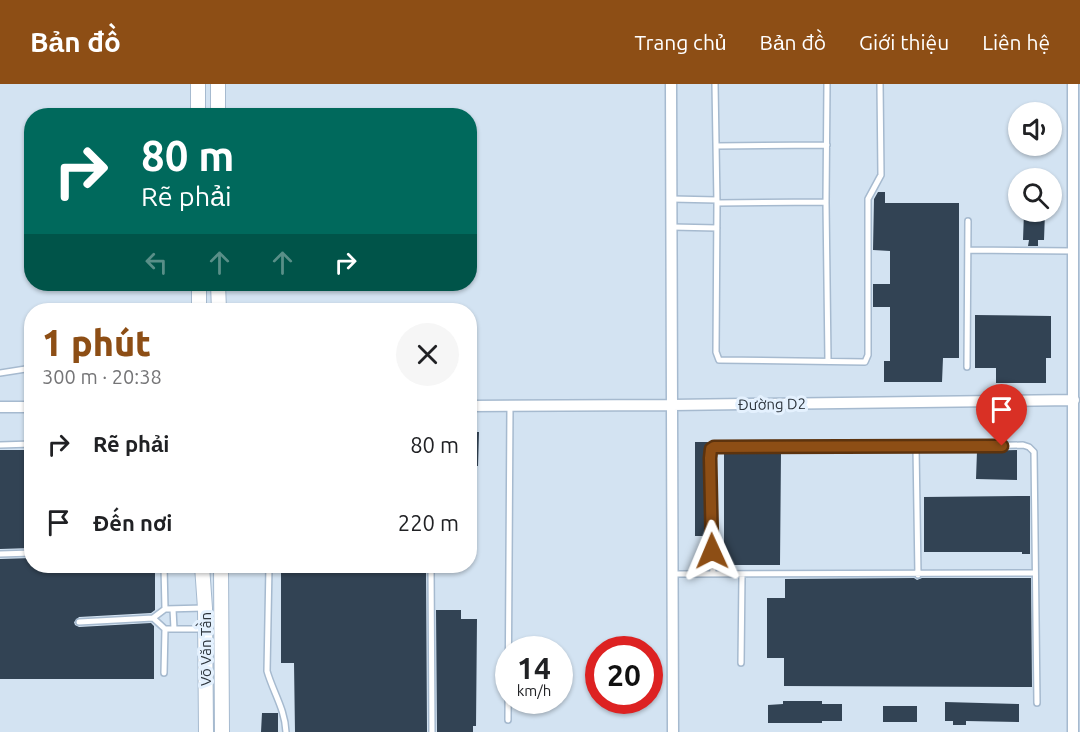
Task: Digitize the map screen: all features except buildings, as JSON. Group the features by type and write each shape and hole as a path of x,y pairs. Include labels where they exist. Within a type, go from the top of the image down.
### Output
{"street":[{"path":"198,84 198,108"},
{"path":"218,84 218,108"},
{"path":"671,84 673,732"},
{"path":"1073,84 1077,174 1073,251 1077,299 1074,400 1077,428 1077,607 1073,732"},
{"name":"Đường D2","path":"477,406 1074,400"},
{"path":"0,407 24,407"},
{"name":"Võ Văn Tần","path":"202,573 206,629 206,732"},
{"name":"Võ Văn Tần","path":"221,573 222,732"}],"lane":[{"path":"715,84 716,352 719,360 828,362 865,362 867,360 868,198 881,175 880,84"},
{"path":"827,84 828,362"},
{"path":"716,146 827,145"},
{"path":"672,199 717,202 826,202"},
{"path":"967,367 968,221"},
{"path":"672,227 717,228"},
{"path":"968,250 1073,251"},
{"path":"0,373 24,369"},
{"path":"508,720 510,406"},
{"path":"0,445 24,444"},
{"path":"713,574 710,458 711,449 714,447 1023,445 1029,447 1034,452 1037,703"},
{"path":"916,447 918,575"},
{"path":"0,554 24,553"},
{"path":"164,573 165,609"},
{"path":"269,573 267,671 283,710 286,732"},
{"path":"431,573 432,732"},
{"path":"673,574 1035,573"},
{"path":"741,663 742,575"},
{"path":"79,622 153,618 165,609 205,608"},
{"path":"174,609 174,629"},
{"path":"153,618 165,629 206,629"},
{"path":"164,673 165,629"}],"shaded area":[{"path":"0,84 1080,84 1080,732 0,732"}],"route":[{"path":"712,551 710,458 711,449 714,447 1002,446"}]}
